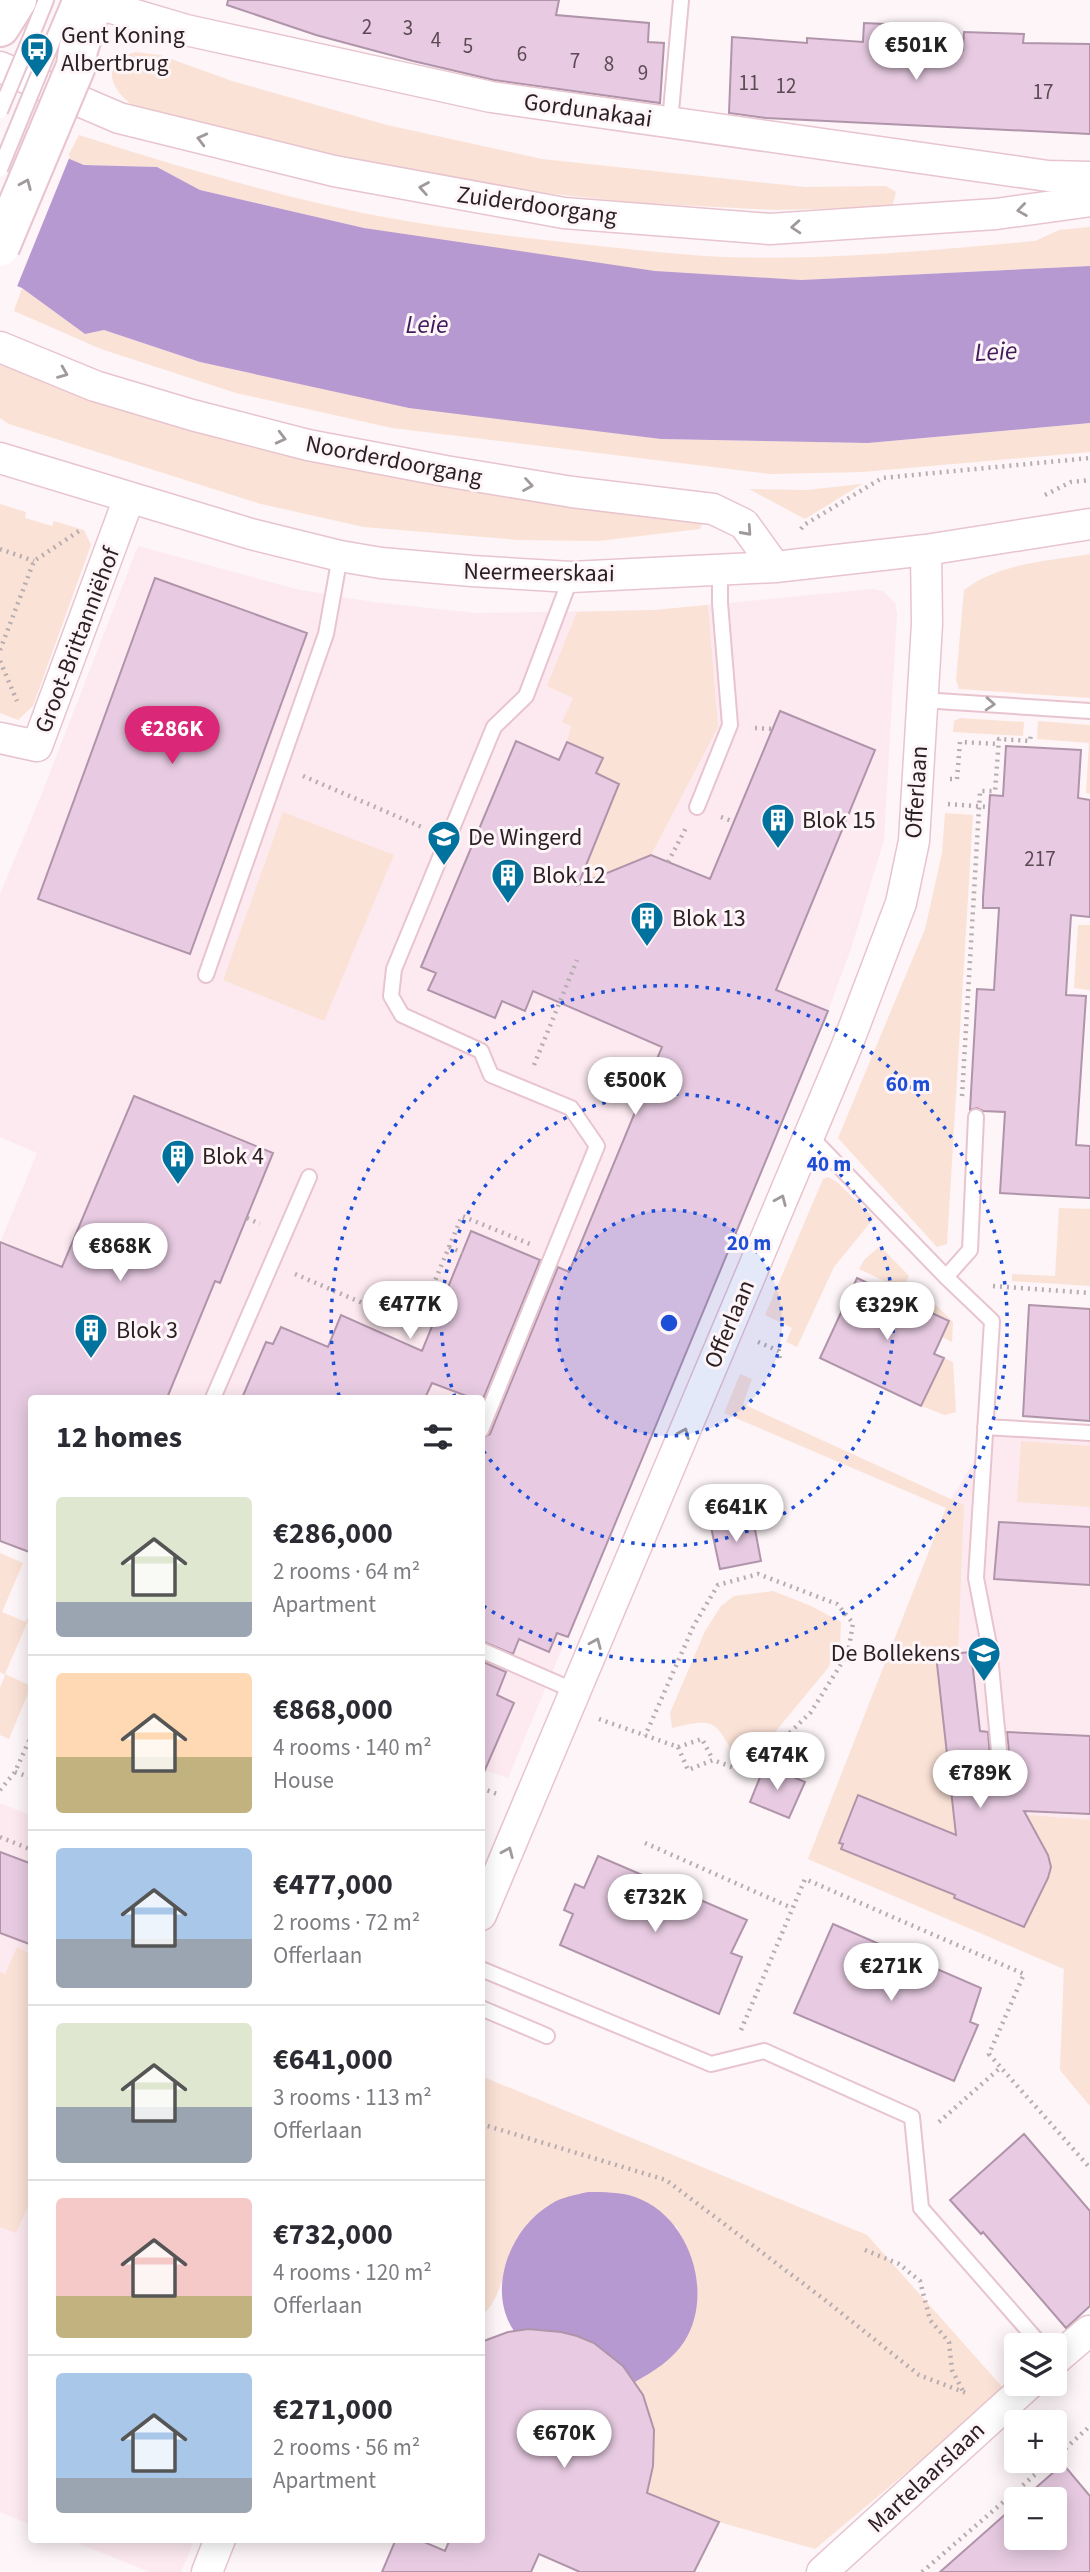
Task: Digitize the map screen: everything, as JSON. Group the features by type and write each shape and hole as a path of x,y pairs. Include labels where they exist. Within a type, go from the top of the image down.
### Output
{"street":[{"name":"Gordunakaai","path":"85,1 149,9 186,30 491,97 1048,176 1090,177"},
{"path":"0,247 76,66 66,45 85,1"},
{"name":"Zuiderdoorgang","path":"0,68 119,118 334,171 564,213 770,229 996,214 1090,201"},
{"name":"Noorderdoorgang","path":"0,347 95,386 308,445 572,492 713,509 744,524 775,567"},
{"name":"Neermeerskaai","path":"0,458 251,534 340,555 381,563 571,577 775,567 926,550 1090,524"},
{"name":"Groot-Brittanniëhof","path":"0,738 37,746 129,498"},
{"name":"Offerlaan","path":"485,1906 878,968 901,903 914,841 927,624 926,550"},
{"path":"1067,2350 1089,2331"},
{"name":"Martelaarslaan","path":"822,2572 1015,2396"},
{"path":"207,2572 218,2543"}],"lane":[{"path":"0,111 14,20 46,0"},
{"path":"670,122 681,0"},
{"path":"0,169 66,45"},
{"path":"206,975 326,634 340,555"},
{"path":"696,807 730,725 720,603 720,569"},
{"path":"485,1420 597,1146 571,1108 491,1075 481,1051 402,1015 391,996 394,969 494,727 526,696 571,577"},
{"path":"922,700 1090,710"},
{"path":"949,1281 970,1250 976,1117"},
{"path":"808,1135 949,1281 992,1321 976,1578 989,1645 1002,1782"},
{"path":"214,1395 309,1177"},
{"path":"985,1427 1090,1433"},
{"path":"485,1652 572,1700"},
{"path":"485,1971 711,2064 764,2051 912,2117 920,2208 1030,2333"},
{"path":"485,2010 547,2036"}],"path":[{"path":"775,567 804,525 882,478 1090,458"},
{"path":"0,650 34,561 129,498"},
{"path":"0,549 34,561"},
{"path":"976,1117 961,1116 980,790 995,791 999,739 1030,741 1030,737"},
{"path":"957,779 960,742 998,744"},
{"path":"280,766 418,826"},
{"path":"945,804 989,807"},
{"path":"668,862 696,807"},
{"path":"524,1088 577,960"},
{"path":"271,1264 416,1326 462,1216 553,1253"},
{"path":"449,1247 463,1252"},
{"path":"949,1281 1090,1293"},
{"path":"572,1700 645,1736 678,1747 702,1739 713,1760 748,1773 811,1712 848,1653 853,1623 837,1604 758,1574 718,1585 694,1625 645,1736"},
{"path":"0,1790 15,1772 28,1743"},
{"path":"678,1747 688,1770 713,1760"},
{"path":"15,1772 28,1777"},
{"path":"0,1837 28,1848"},
{"path":"645,1843 792,1908"},
{"path":"740,2058 736,2041 805,1879 1024,1974 989,2054 1090,2168"},
{"path":"913,2132 929,2130 1001,2067"},
{"path":"485,2125 666,2180 919,2375 1003,2407"},
{"path":"864,2250 899,2264 920,2281 930,2320 948,2342 952,2370 964,2392"},
{"path":"1067,2447 1090,2426"},
{"path":"922,2572 1038,2473"}],"shaded area":[{"path":"135,52 160,55 232,81 387,125 542,159 805,187 886,186 896,192 892,207 776,210 640,203 505,189 321,156 134,106 119,92 112,76 117,62"},
{"path":"79,135 195,171 313,202 493,234 680,254 762,258 879,254 1035,241 1059,230 1090,227 1090,266 801,280 654,273 364,228 200,190 157,167 84,165 67,158"},
{"path":"22,288 85,334 104,330 200,362 661,439 868,443 1090,423 1090,452 863,472 771,474 392,428 236,393 101,349 14,311"},
{"path":"0,357 75,387 697,516 702,524 700,529 598,541 518,540 364,527 261,504 9,424 0,418"},
{"path":"862,484 805,519 749,489 806,490"},
{"path":"0,504 26,512 25,518 52,526 54,521 84,530 91,545 33,706 18,720 0,713"},
{"path":"138,546 296,589 373,602 476,613 655,610 872,589 883,591 895,603 897,614 884,840 851,949 828,1011 508,1778 485,1770 485,1395 28,1395 28,1552 0,1541 0,1243 37,1153 0,1137 0,894"},
{"path":"1090,554 1090,698 959,689 956,680 964,590 1008,569"},
{"path":"708,605 718,727 651,855 593,879 582,874 619,784 596,773 603,758 567,742 571,726 562,722 573,698 547,686 577,612 655,610"},
{"path":"960,718 1024,722 1023,736 953,732 954,721"},
{"path":"1038,721 1090,725 1090,794 1086,793 1089,743 1037,739"},
{"path":"283,812 394,855 324,1021 223,980"},
{"path":"945,813 973,815 947,1244 937,1247 838,1138 925,929 942,853"},
{"path":"1078,925 1090,925 1090,990 1074,988"},
{"path":"828,1177 837,1182 874,1218 834,1267 797,1347 786,1342 792,1328 765,1315 823,1179"},
{"path":"1059,1208 1090,1209 1090,1286 1012,1281 1012,1274 1055,1276"},
{"path":"880,1246 909,1276 902,1289 859,1269 864,1260"},
{"path":"918,1287 953,1322 952,1342 942,1337 949,1321 911,1303"},
{"path":"944,1358 953,1362 956,1412 945,1415 921,1406"},
{"path":"740,1374 752,1379 743,1404 964,1505 958,1653 936,1655 951,1789 1005,1813 1090,1820 1090,2106 1060,2070 1064,1969 808,1859 946,1508 724,1413"},
{"name":"De Bollekens","path":"990,1434 1090,1440 1090,2106 1060,2070 1064,1969 808,1859 946,1508"},
{"path":"1021,1441 1090,1446 1090,1507 1017,1502"},
{"path":"0,1553 23,1563 2,1612 26,1622 28,1617 28,1623 5,1674 28,1685 28,1693 9,1739 0,1735 0,1688 5,1675 0,1672"},
{"path":"773,1591 811,1606 841,1622 840,1643 828,1668 766,1743 737,1759 724,1737 713,1726 698,1723 672,1728 670,1713 705,1631 721,1606 734,1596"},
{"path":"0,1803 28,1814 28,2524 0,2512"},
{"path":"17,1947 28,1952 28,2207 16,2233 0,2227 0,1972 5,1974"},
{"path":"485,2078 867,2235 1004,2391 815,2549 719,2522 644,2491 653,2464 654,2436 648,2408 635,2382 675,2351 687,2333 694,2315 697,2295 695,2274 688,2251 676,2226 511,2251 493,2303 485,2312"},
{"path":"77,2543 193,2543 181,2572 150,2572"}],"water":[{"name":"Leie","path":"0,130 84,165 157,167 200,190 364,228 655,271 801,280 1090,266 1090,423 868,443 661,439 409,408 200,362 104,330 85,334 22,288 0,279"},
{"path":"588,2192 629,2195 654,2207 670,2221 683,2239 692,2259 697,2280 693,2323 684,2342 674,2354 635,2382 624,2368 597,2346 549,2330 514,2331 506,2315 502,2297 503,2279 514,2244 524,2228 536,2215 555,2202"}],"pier":[{"path":"0,126 70,156 16,289 0,282"}],"building":[{"path":"228,0 559,0 556,15 649,23 648,42 664,43 660,103 494,80 413,61 316,35 227,5"},
{"path":"864,23 906,25 905,47 963,50 964,32 1024,34 1023,43 1090,44 1090,134 766,118 729,113 732,37 807,43 807,38 863,42"},
{"path":"155,578 307,633 190,954 38,899"},
{"path":"780,711 875,750 776,990 828,1011 568,1637 557,1633 549,1652 519,1639 513,1654 485,1643 485,1437 490,1434 558,1267 569,1272 662,1047 533,991 525,1011 502,1001 495,1018 428,990 436,973 421,967 516,741 559,760 567,742 603,758 596,773 619,784 578,885 651,855 710,879"},
{"path":"1006,746 1081,750 1078,798 1090,800 1090,917 1071,915 1066,995 1086,996 1076,1145 1090,1146 1090,1198 1000,1193 1005,1112 983,1111 977,1108 970,1110 977,989 994,990 999,908 983,908 983,898 990,795 1003,796"},
{"path":"134,1096 273,1153 220,1283 215,1281 168,1395 28,1395 28,1552 0,1541 0,1242 62,1267"},
{"path":"471,1231 540,1260 485,1395 464,1395 432,1383 426,1395 243,1395 266,1342 273,1344 281,1327 328,1347 341,1315 422,1351"},
{"path":"857,1278 949,1321 934,1354 944,1358 921,1406 820,1358"},
{"path":"1029,1305 1090,1309 1090,1421 1023,1416"},
{"path":"753,1519 761,1561 720,1569 711,1527"},
{"path":"999,1522 1090,1527 1090,1585 994,1579"},
{"path":"971,1652 980,1731 988,1732 992,1783 997,1790 1007,1790 1012,1782 1007,1732 1090,1736 1090,1814 1024,1811 1048,1855 1051,1867 1024,1927 954,1898 955,1895 841,1849 843,1844 839,1843 858,1795 956,1835 936,1655"},
{"path":"485,1663 506,1672 497,1695 514,1703 485,1770"},
{"path":"765,1765 805,1782 789,1818 750,1802"},
{"path":"0,1852 28,1862 28,1944 0,1933"},
{"path":"598,1856 747,1920 731,1953 742,1957 719,2014 560,1945 573,1914 564,1910 575,1884 584,1888"},
{"path":"833,1924 981,1988 970,2022 978,2025 954,2081 794,2013"},
{"path":"1024,2134 1090,2211 1090,2306 1066,2328 983,2232 981,2234 950,2200"},
{"path":"528,2329 577,2336 594,2343 623,2366 643,2395 654,2430 653,2466 647,2493 719,2522 694,2572 580,2572 539,2554 531,2572 382,2572 394,2543 426,2543 445,2551 448,2543 485,2543 485,2341 508,2332"},
{"path":"1067,2469 1090,2496 1090,2572 940,2572 1004,2515 1004,2550 1067,2550 1067,2487 1037,2487 1053,2473 1067,2473"}],"place":[{"name":"Gent Koning Albertbrug","path":"37,79"},
{"name":"Blok 15","path":"778,850"},
{"name":"De Wingerd","path":"444,867"},
{"name":"Blok 12","path":"508,905"},
{"name":"Blok 13","path":"647,948"},
{"name":"Blok 4","path":"178,1186"},
{"name":"Blok 3","path":"91,1360"},
{"name":"De Bollekens","path":"984,1683"}]}
